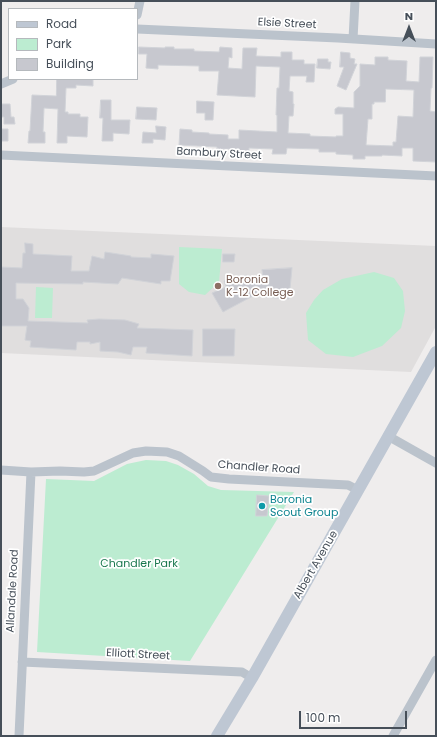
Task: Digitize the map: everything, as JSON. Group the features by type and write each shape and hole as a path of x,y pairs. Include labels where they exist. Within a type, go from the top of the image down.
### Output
{"main road":[{"name":"Albert Avenue","path":"217,736 252,678 436,352"}],"street":[{"path":"352,39 355,1"},
{"name":"Elsie Street","path":"138,29 436,44"},
{"path":"1,84 11,80"},
{"name":"Bambury Street","path":"1,155 436,176"},
{"path":"388,436 436,463"},
{"name":"Chandler Road","path":"1,470 31,472 94,471 134,453 146,451 167,452 179,456 203,470 211,477 348,485 358,490"},
{"name":"Allandale Road","path":"19,736 31,472"},
{"path":"392,736 436,660"},
{"name":"Elliott Street","path":"22,662 242,672 252,678"}],"shaded area":[{"name":"Boronia K-12 College","path":"1,227 436,246 436,326 411,372 1,353"}],"green space":[{"path":"179,247 222,249 219,282 205,295 189,292 179,284"},
{"path":"374,272 394,278 403,291 405,311 401,328 382,346 353,357 326,354 308,340 306,313 314,300 323,290 342,279"},
{"path":"36,287 53,288 52,318 35,318"},
{"name":"Chandler Park","path":"146,460 166,461 178,465 194,474 208,486 221,490 294,492 190,661 37,652 46,479 94,481 127,464"}],"building":[{"path":"139,47 174,47 174,49 194,49 194,51 219,52 220,47 232,48 232,58 229,57 228,68 242,69 243,48 257,48 256,56 281,57 281,52 292,52 292,60 304,60 304,64 315,64 314,82 306,82 307,76 290,76 289,91 293,92 294,104 293,116 289,116 288,133 336,137 343,136 343,114 335,114 335,109 338,107 354,108 354,92 360,86 360,64 375,65 375,57 388,57 388,60 407,61 406,81 419,82 420,57 433,57 430,111 436,112 436,162 413,161 413,148 402,148 402,156 365,156 365,159 353,159 353,155 336,154 336,152 319,152 319,149 287,148 286,154 272,154 273,149 249,148 249,151 235,151 235,149 217,149 217,147 179,145 180,129 192,130 192,132 228,135 228,139 239,139 239,130 277,132 277,88 279,88 280,67 256,66 255,97 217,95 219,71 199,71 199,66 158,65 158,69 146,68 147,54 139,54","holes":["386,89 414,90 413,117 398,116 396,142 393,142 393,146 366,145 368,119 372,119 372,104 374,104 374,102 385,102"]},
{"path":"341,52 350,53 350,58 355,59 354,64 357,64 346,90 337,86 344,67 340,67"},
{"path":"318,59 328,59 328,62 331,62 330,69 317,68"},
{"path":"57,80 93,80 93,86 76,85 76,88 66,88 65,112 68,112 68,114 80,114 80,117 88,117 87,137 67,136 67,143 57,143 58,109 44,108 43,132 45,132 45,143 28,143 32,95 56,96"},
{"path":"101,100 111,100 111,120 130,120 129,134 113,133 113,141 102,141 103,118 100,118"},
{"path":"197,101 214,102 213,120 205,120 205,113 197,113"},
{"path":"1,104 10,104 11,117 14,117 15,124 4,124 4,117 1,117"},
{"path":"137,107 157,108 156,120 136,119"},
{"path":"156,126 166,127 165,140 153,139 153,143 142,143 143,132 156,133"},
{"path":"1,129 8,129 8,141 1,141"},
{"path":"25,243 33,244 33,254 72,256 71,271 89,271 92,256 104,259 105,252 131,257 151,258 151,254 174,256 170,281 161,281 161,284 122,278 118,284 83,282 83,284 16,283 16,299 23,299 29,308 28,321 88,323 87,320 125,320 139,324 137,328 193,330 192,356 146,353 147,347 133,347 131,355 118,352 100,351 100,342 90,344 90,342 77,342 76,350 30,347 31,341 25,340 27,326 1,326 1,267 22,268"},
{"path":"223,254 235,254 234,262 223,262"},
{"path":"292,268 289,299 264,297 264,290 223,312 212,293 226,287 224,281 247,275 249,281 263,278 262,270"},
{"path":"203,329 235,329 234,356 203,356"},
{"name":"Boronia Scout Group","path":"257,495 269,496 267,516 256,516"}],"place":[{"name":"Boronia K-12 College","path":"218,286"},
{"name":"Boronia Scout Group","path":"262,506"}]}
